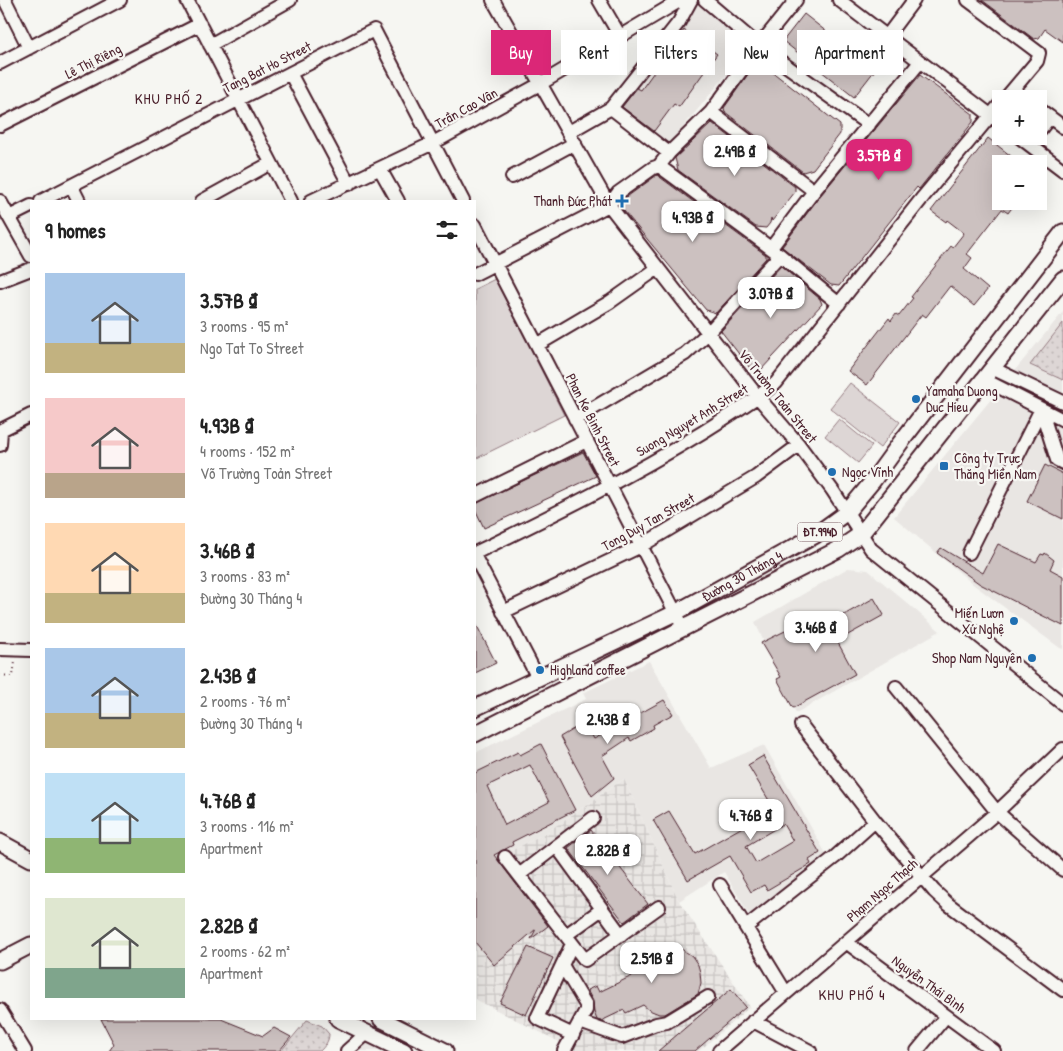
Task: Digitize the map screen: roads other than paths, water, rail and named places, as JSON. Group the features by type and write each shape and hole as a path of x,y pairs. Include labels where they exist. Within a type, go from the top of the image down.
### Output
{"main road":[{"name":"Đường 30 Tháng 4","path":"476,708 675,613 814,536 847,512 1063,232"},
{"name":"Đường 30 Tháng 4","path":"476,733 839,549 861,534 1063,279"},
{"path":"0,842 30,855"},
{"path":"0,961 30,946"},
{"path":"340,1020 404,1051"},
{"path":"383,1020 445,1051"}],"street":[{"path":"5,0 30,48"},
{"path":"0,63 120,0"},
{"path":"187,0 290,200"},
{"path":"210,44 290,0"},
{"name":"Võ Trường Toản Street","path":"493,0 609,205 758,397 799,445 871,549 1063,704"},
{"path":"600,0 617,30"},
{"name":"Trần Cao Vân","path":"627,32 681,0"},
{"path":"512,177 572,138 611,108 679,22 691,0"},
{"path":"705,0 740,30"},
{"path":"772,30 796,0"},
{"path":"839,0 879,30"},
{"path":"892,30 914,0"},
{"path":"968,0 1039,52 1037,62 1012,90"},
{"name":"Lê Thị Riêng","path":"0,125 200,24"},
{"name":"Tang Bat Ho Street","path":"43,200 72,187 238,99 374,30 432,143"},
{"path":"903,49 992,116"},
{"path":"575,419 685,354 708,333 775,252 814,191 920,62"},
{"path":"787,66 868,125"},
{"name":"Trần Cao Vân","path":"314,200 432,143 561,71"},
{"path":"290,72 349,184"},
{"path":"476,274 609,205 618,193 653,168 659,166 669,153 711,112 738,75"},
{"path":"611,108 669,153"},
{"path":"711,112 814,191"},
{"path":"1047,115 1063,127"},
{"path":"1047,121 1050,117"},
{"name":"Suong Nguyet Anh Street","path":"476,553 610,486 686,442 758,397 776,383 923,197 992,123"},
{"path":"432,143 462,200"},
{"path":"1034,145 1063,170"},
{"path":"204,200 271,163"},
{"path":"659,166 775,252 839,304"},
{"path":"380,169 397,200"},
{"path":"72,187 78,200"},
{"path":"0,201 30,254"},
{"path":"9,217 30,206"},
{"name":"Phan Ke Binh Street","path":"476,227 684,629"},
{"path":"537,345 610,302 658,268"},
{"path":"0,281 30,269"},
{"path":"988,373 1063,402"},
{"path":"988,373 1041,409 1063,420"},
{"path":"1041,409 1057,460 1063,463"},
{"path":"969,553 1041,409"},
{"path":"0,445 0,429 30,415"},
{"path":"476,496 586,441"},
{"name":"Tong Duy Tan Street","path":"503,612 641,546 756,476 799,445"},
{"path":"476,559 538,678"},
{"path":"0,649 30,650"},
{"path":"896,687 997,812 1063,870"},
{"path":"801,725 921,876 948,904 1063,990"},
{"name":"Phạm Ngọc Thạch","path":"719,1051 997,812 1063,749"},
{"path":"519,875 593,818"},
{"path":"746,927 835,857 876,821"},
{"path":"557,847 621,935"},
{"path":"505,857 585,960 660,907"},
{"path":"720,885 786,993"},
{"path":"573,1035 537,1018 562,965 569,939 602,909"},
{"name":"Nguyễn Thái Bình","path":"846,942 994,1051"},
{"path":"562,965 586,1005 586,1010 564,1051"},
{"path":"580,1022 622,1037 656,1024 667,1022 708,997"},
{"path":"0,1010 25,1051"},
{"path":"917,1051 946,1016"},
{"path":"753,1022 810,1051"},
{"path":"347,1051 367,1033"}],"place":[{"name":"Thanh Đức Phát","path":"622,201"},
{"name":"Yamaha Duong Duc Hieu","path":"916,399"},
{"name":"Công ty Trực Thăng Miền Nam","path":"944,466"},
{"name":"Ngọc Vĩnh","path":"832,472"},
{"name":"Miến Lươn Xứ Nghệ","path":"1014,621"},
{"name":"Shop Nam Nguyên","path":"1032,658"},
{"name":"Highland coffee","path":"540,670"}],"district":[{"name":"KHU PHỐ 2","path":"169,99"},
{"name":"KHU PHỐ 4","path":"852,995"}]}
